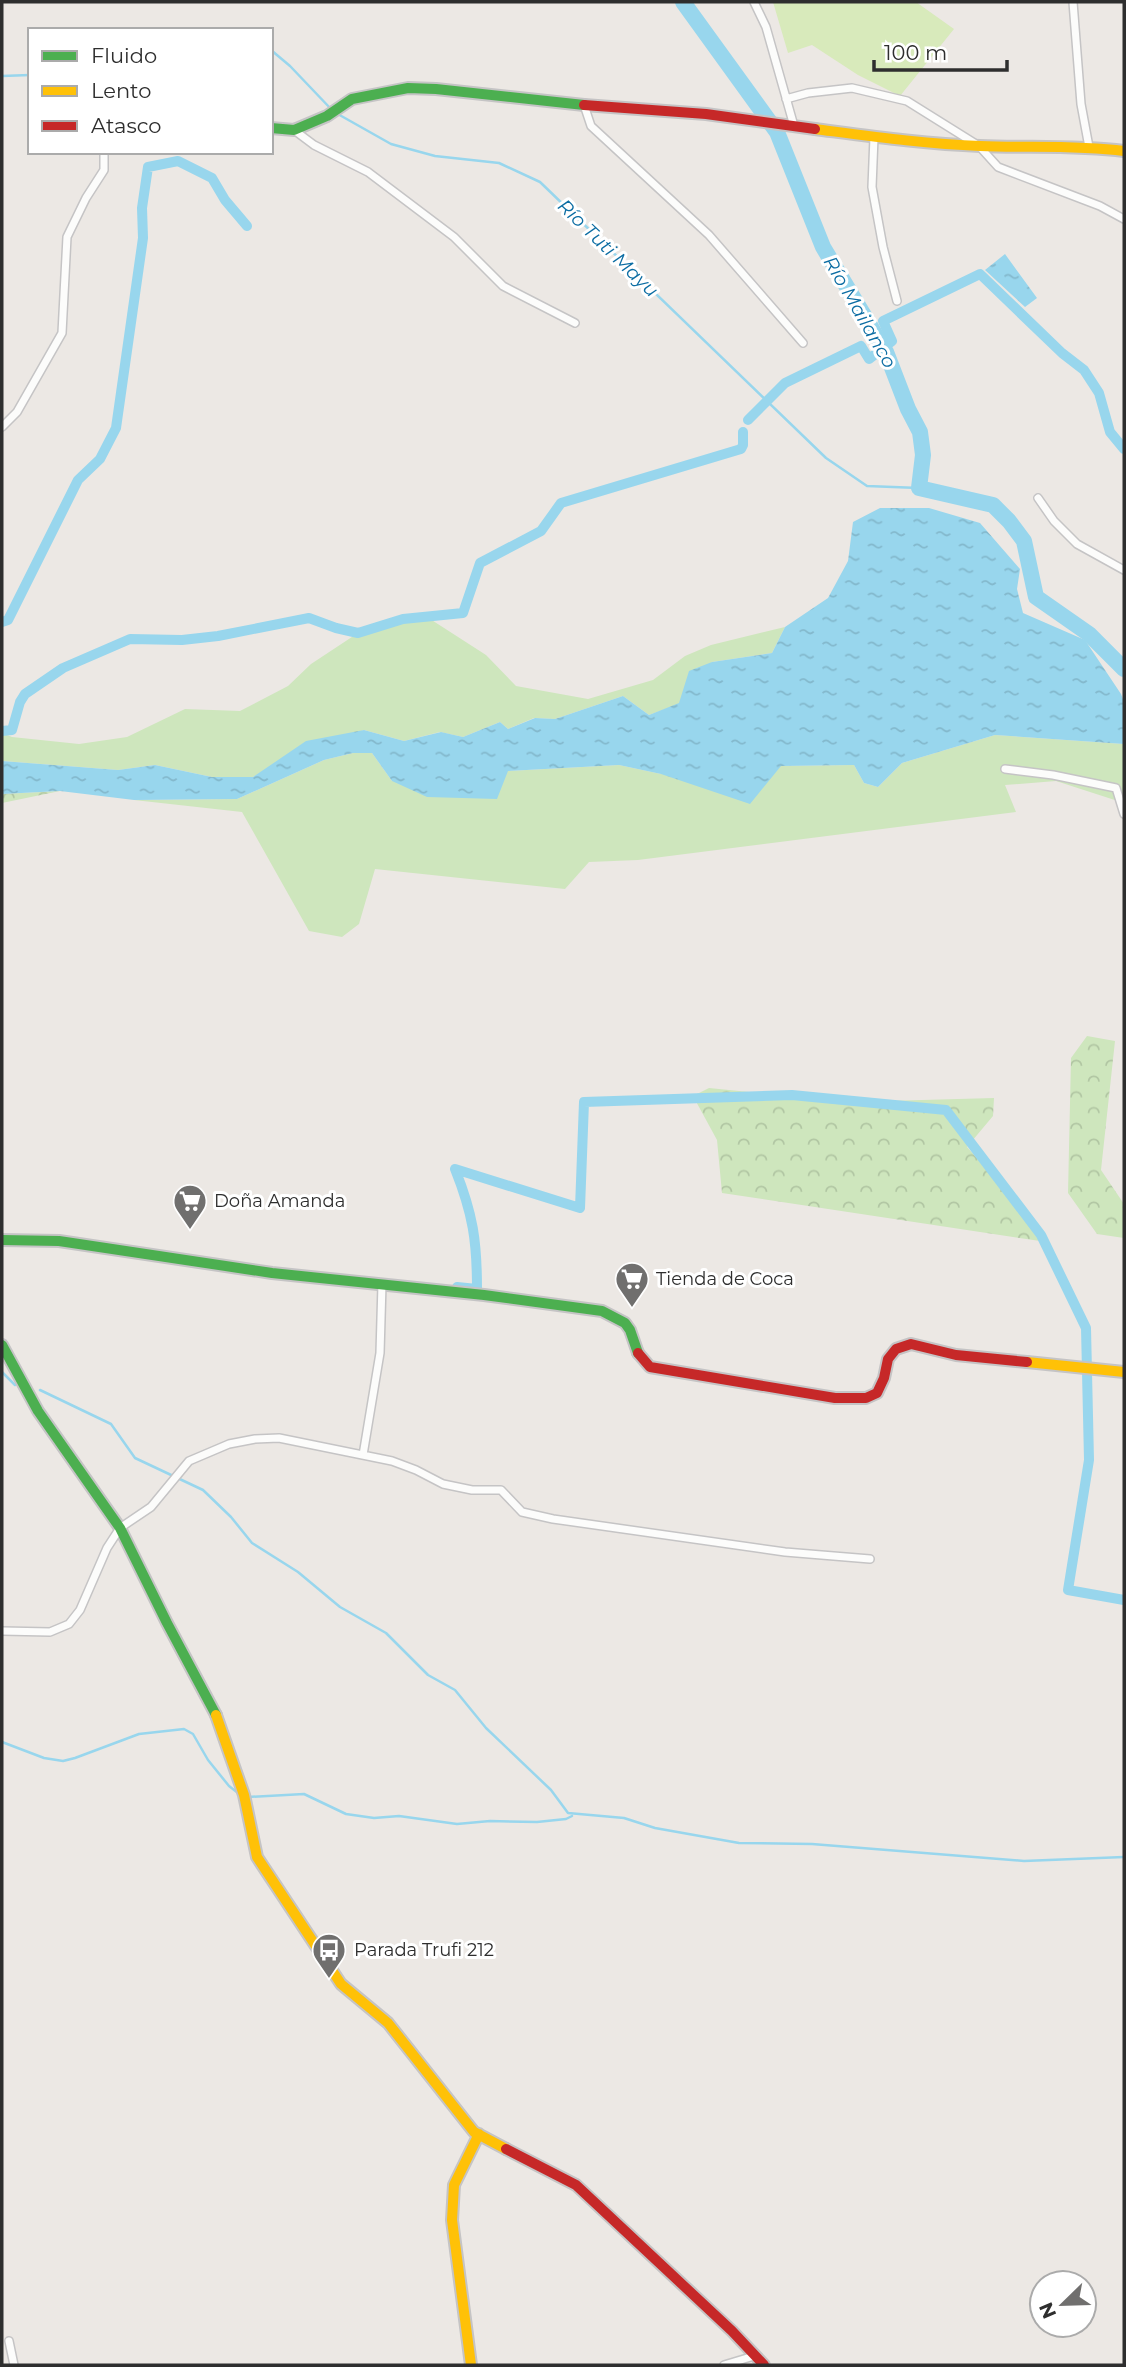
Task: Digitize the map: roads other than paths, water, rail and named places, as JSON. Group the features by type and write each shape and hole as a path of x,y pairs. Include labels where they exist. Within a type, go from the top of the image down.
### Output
{"street":[{"path":"754,2 766,27 794,126"},
{"path":"1073,2 1081,104 1090,147"},
{"path":"786,99 808,93 852,88 907,101 979,146 998,167 1100,206 1124,219"},
{"path":"273,128 294,130 327,116 352,99 389,90 436,89 584,105 655,109 874,137 979,146 1090,147 1124,151"},
{"path":"584,105 591,126 709,235 803,343"},
{"path":"294,130 314,145 368,172 454,237 503,286 575,323"},
{"path":"874,137 872,187 883,247 898,301"},
{"path":"2,426 17,412 62,334 67,237 86,198 104,170 104,154"},
{"path":"1038,498 1054,521 1077,544 1124,570"},
{"path":"1005,769 1053,775 1116,788 1124,814"},
{"path":"2,1240 59,1241 272,1273 602,1311 620,1317 629,1326 640,1359 650,1367 835,1398 866,1398 877,1393 888,1359 896,1349 911,1345 956,1355 1124,1372"},
{"path":"363,1455 380,1353 382,1284"},
{"path":"2,1345 38,1411 120,1528 216,1714 244,1795 257,1857 341,1984 388,2023 474,2132 576,2185 732,2331 764,2365"},
{"path":"2,1631 50,1632 69,1624 80,1610 107,1548 120,1528 151,1507 189,1461 229,1444 255,1439 279,1438 392,1461 443,1484 472,1490 501,1490 522,1512 553,1519 760,1548 870,1559"},
{"path":"471,2365 452,2220 454,2185 479,2134"},
{"path":"9,2341 14,2365"},
{"path":"724,2365 754,2356"}],"water":[{"path":"1005,254 1037,298 1025,307 985,270"},
{"path":"880,508 929,508 980,523 1020,569 1017,589 1023,613 1085,640 1121,694 1124,702 1124,744 995,735 902,763 878,787 864,783 854,765 781,766 750,804 661,774 619,765 508,771 497,799 427,797 392,781 372,753 353,753 324,760 237,799 134,800 60,791 2,794 2,761 118,770 155,765 212,777 253,777 306,741 364,730 404,741 441,732 463,737 500,722 508,729 535,718 555,719 623,696 649,715 679,703 689,671 712,662 772,653 785,627 828,598 848,561 853,522"}],"waterway":[{"name":"Río Mailanco","path":"683,2 777,132 823,247 886,352 920,432 923,455 919,488 993,505 1024,541 1036,597 1089,634 1124,669"},
{"name":"Río Tuti Mayu","path":"273,52 331,109"},
{"name":"Río Tuti Mayu","path":"2,76 28,75"},
{"name":"Río Tuti Mayu","path":"336,113 391,144 435,156 499,163 540,182 826,458 867,486 919,488"},
{"path":"2,622 8,620 78,480 100,459 116,428 143,238 142,208 148,167 178,161 212,178 225,200 247,226"},
{"path":"748,420 785,383 861,346 869,359 892,341 883,321 980,274 1062,353 1084,370 1099,393 1110,432 1124,449"},
{"path":"2,731 12,730 25,694 63,668 130,639 182,640 218,636 309,618 358,633 403,619 463,613 480,563 541,531 561,503 741,449 743,432"},
{"path":"457,1287 477,1289 473,1228 455,1169 580,1208 584,1102 792,1095 946,1110 1041,1235 1086,1328 1089,1460 1068,1590 1124,1600"},
{"path":"2,1372 15,1385"},
{"path":"40,1390 111,1424 135,1458 203,1490 231,1517 252,1543 298,1572 340,1607 386,1633 428,1675 455,1690 486,1728 551,1790 568,1813 624,1818 655,1828 739,1843 812,1844 1024,1861 1124,1857"},
{"path":"2,1742 44,1758 63,1761 139,1734 184,1729 193,1734 208,1760 238,1793"},
{"path":"247,1797 304,1794 346,1814 374,1818 399,1816 457,1824 490,1821 537,1822 572,1816"}],"place":[{"name":"Doña Amanda","path":"190,1231"},
{"name":"Tienda de Coca","path":"632,1309"},
{"name":"Parada Trufi 212","path":"329,1980"}]}
